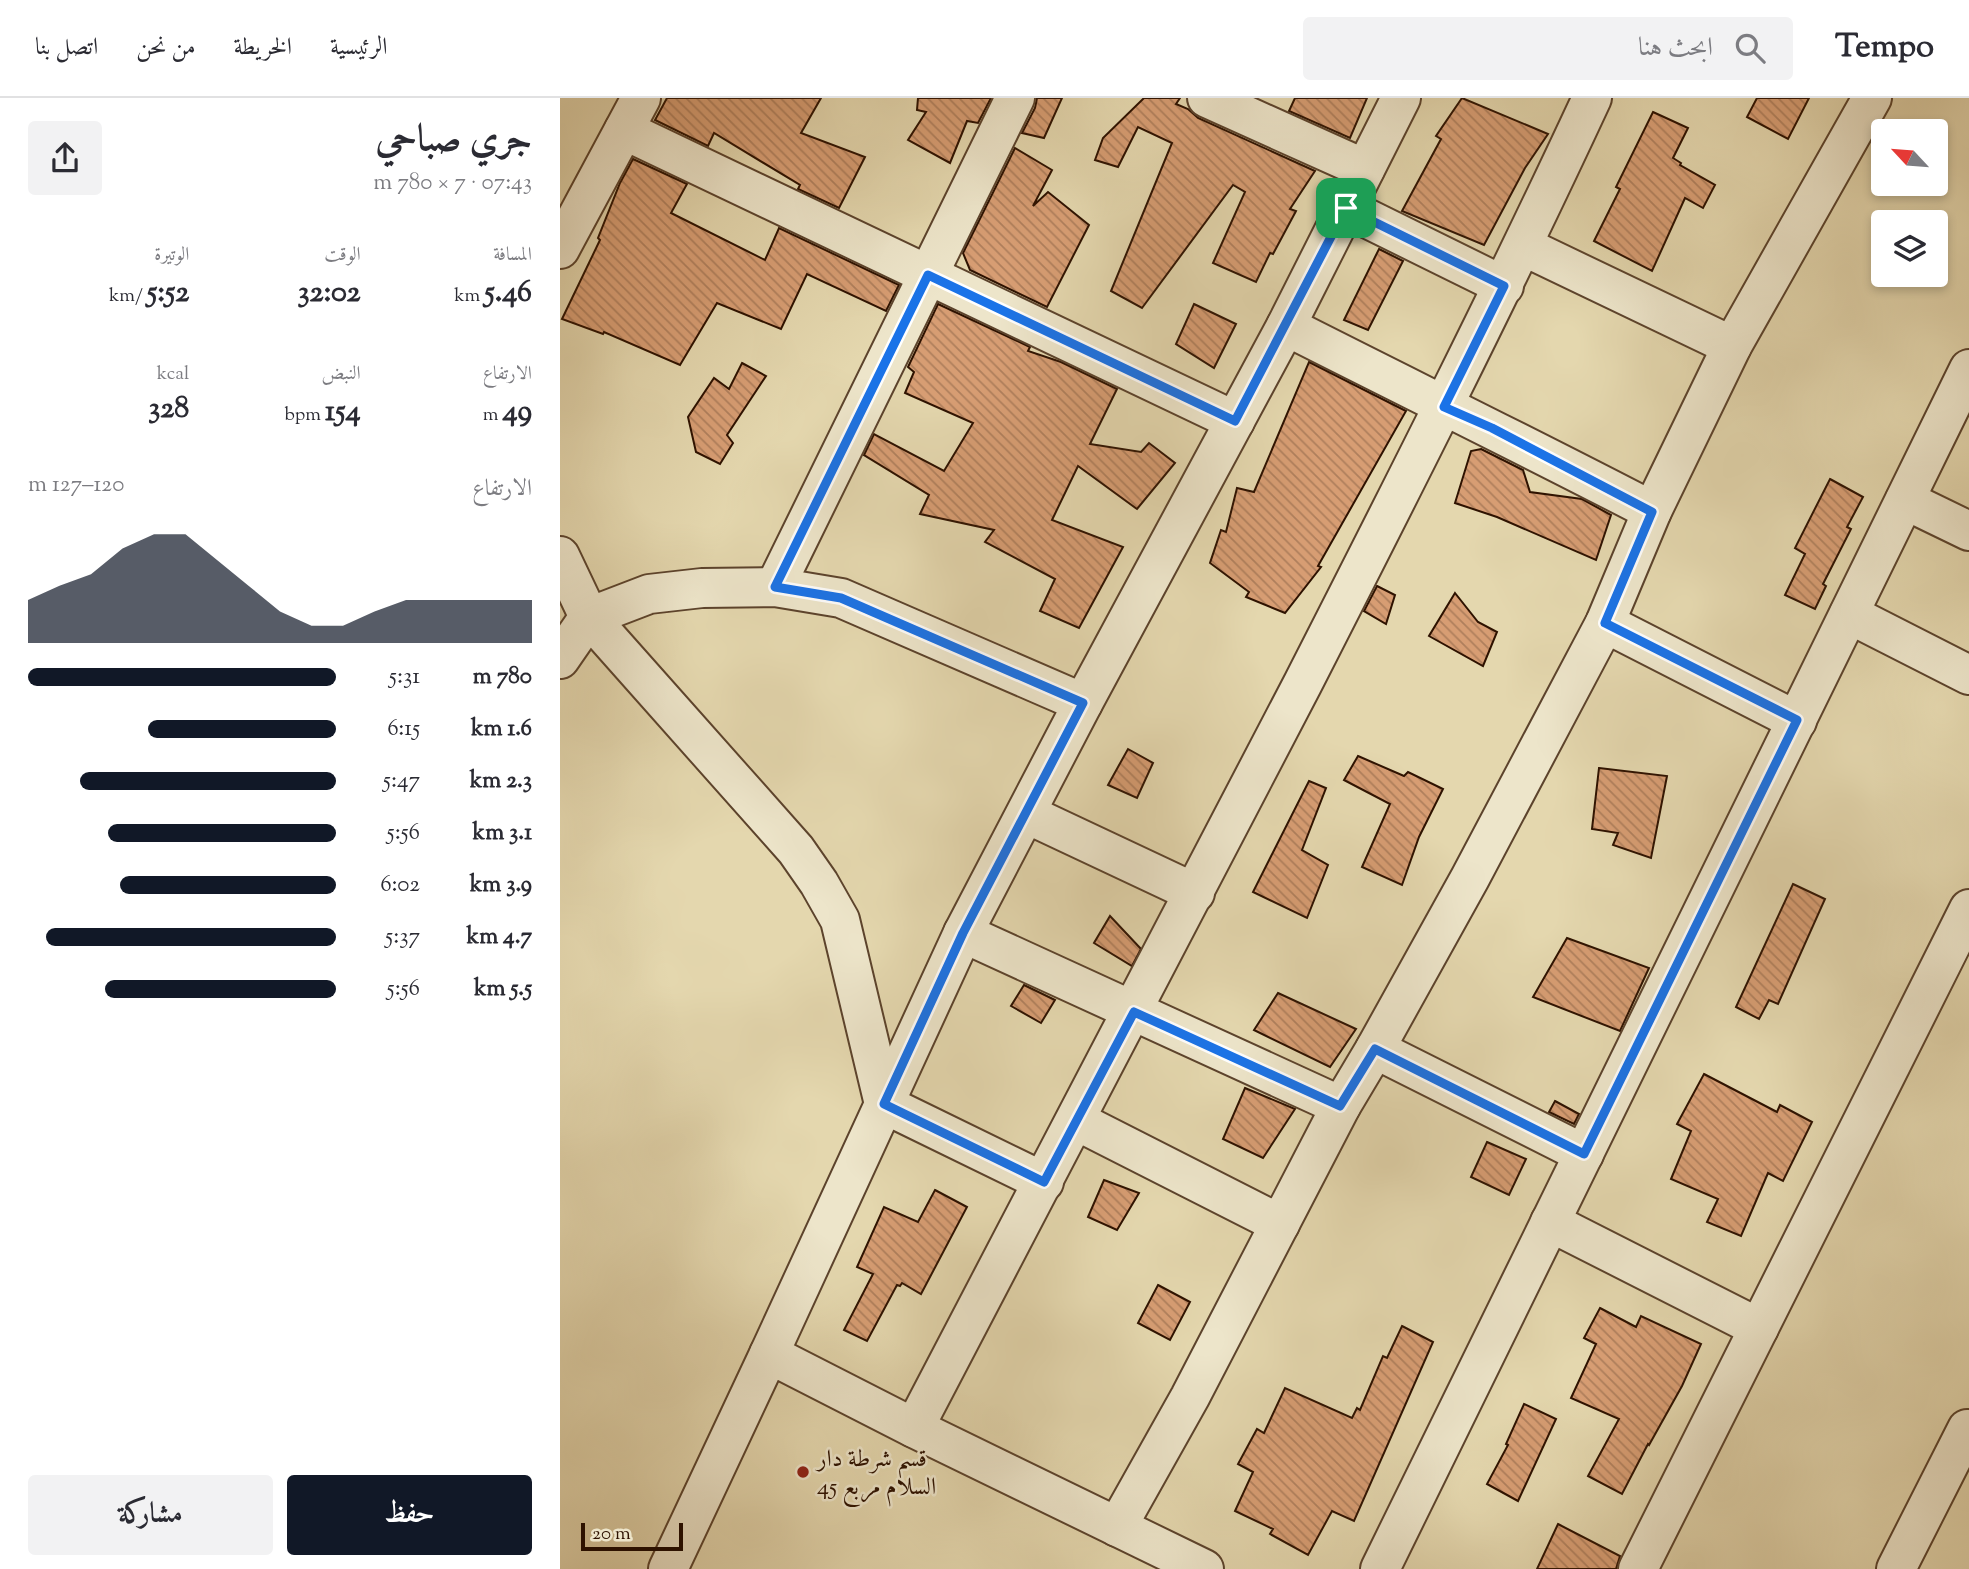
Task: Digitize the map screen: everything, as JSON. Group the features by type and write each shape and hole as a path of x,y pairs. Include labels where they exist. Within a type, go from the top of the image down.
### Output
{"street":[{"path":"775,587 1015,98"},
{"path":"1207,98 1365,169"},
{"path":"668,1569 963,933 1083,703 1286,326 1401,98"},
{"path":"914,1428 1134,1012 1444,407 1523,247 1592,98"},
{"path":"1117,1527 1190,1397 1340,1106 1375,1049 1470,878 1605,623 1652,512 1732,346 1872,98"},
{"path":"560,249 632,114 928,275 1235,421"},
{"path":"1346,208 1504,286"},
{"path":"1523,247 1732,346"},
{"path":"1286,326 1444,407 1492,428 1652,512"},
{"path":"1380,1569 1969,369"},
{"path":"1905,500 1969,531"},
{"path":"560,556 589,617 796,850 819,883 840,920 884,1104"},
{"path":"560,659 589,617 649,594 702,588 775,587 841,598 1083,703"},
{"path":"1849,614 1969,675"},
{"path":"1605,623 1797,720"},
{"path":"1027,814 1195,893"},
{"path":"1638,1569 1969,909"},
{"path":"963,933 1340,1106"},
{"path":"1375,1049 1584,1154"},
{"path":"884,1104 1044,1182"},
{"path":"1077,1121 1280,1224"},
{"path":"1550,1222 1759,1328"},
{"path":"769,1354 1204,1569"},
{"path":"1896,1569 1968,1428"}],"building":[{"path":"667,98 821,98 801,133 865,157 839,208 798,189 800,185 714,133 708,146 655,120"},
{"path":"918,98 991,98 978,123 967,121 950,163 908,140 926,112 917,110"},
{"path":"1037,98 1062,98 1044,138 1022,133 1035,108"},
{"path":"1144,98 1180,98 1176,104 1188,109 1198,118 1315,171 1290,209 1296,211 1256,282 1213,263 1245,192 1233,185 1142,308 1111,291 1172,143 1138,127 1118,167 1095,160 1103,138"},
{"path":"1295,98 1367,98 1350,138 1289,111"},
{"path":"1462,98 1548,134 1525,168 1484,245 1402,211 1441,139 1436,136"},
{"path":"1757,98 1809,98 1788,139 1747,117"},
{"path":"1653,112 1688,128 1673,158 1681,163 1680,165 1715,185 1703,208 1685,198 1652,271 1594,241 1620,189 1616,187"},
{"path":"1015,148 1052,170 1033,206 1048,192 1089,225 1047,307 970,270 963,253"},
{"path":"633,159 687,184 671,213 765,260 779,228 899,285 886,311 807,274 781,329 717,303 680,365 604,332 603,334 562,319 600,240 598,238 620,183"},
{"path":"1379,249 1403,261 1368,330 1344,320"},
{"path":"938,304 1030,347 1028,351 1061,362 1117,389 1090,444 1141,452 1149,443 1175,463 1137,509 1078,466 1052,520 1123,547 1079,628 1040,611 1055,579 985,542 994,530 920,514 929,495 864,455 874,434 944,471 973,423 905,393 914,372 908,367"},
{"path":"1194,304 1236,324 1214,368 1176,344"},
{"path":"1309,362 1406,411 1318,566 1321,567 1285,613 1246,597 1249,592 1210,563 1221,530 1226,532 1237,488 1254,492"},
{"path":"742,363 766,376 727,435 733,443 720,464 696,452 688,417 714,378 729,389"},
{"path":"1481,449 1523,470 1530,492 1582,499 1611,515 1596,560 1497,517 1455,503 1471,451"},
{"path":"1830,479 1863,497 1847,527 1851,529 1823,584 1826,586 1815,609 1785,595 1805,554 1795,548"},
{"path":"1377,586 1395,595 1386,624 1364,611"},
{"path":"1455,593 1478,622 1497,632 1483,666 1429,636"},
{"path":"1128,749 1153,763 1137,798 1108,785"},
{"path":"1358,756 1404,776 1408,772 1443,789 1419,837 1402,885 1362,867 1390,804 1344,780"},
{"path":"1599,768 1667,776 1651,858 1613,845 1618,833 1592,829"},
{"path":"1309,781 1326,788 1302,850 1328,865 1307,918 1253,892"},
{"path":"1793,884 1825,899 1778,1004 1769,1000 1759,1019 1736,1007"},
{"path":"1110,916 1141,949 1132,966 1094,943"},
{"path":"1567,938 1649,968 1620,1031 1533,997"},
{"path":"1024,985 1055,1000 1041,1023 1011,1006"},
{"path":"1278,993 1356,1029 1330,1067 1254,1030"},
{"path":"1704,1074 1777,1112 1780,1105 1812,1122 1783,1181 1768,1173 1741,1236 1707,1222 1718,1199 1671,1179 1691,1131 1677,1124"},
{"path":"1245,1088 1295,1109 1263,1158 1223,1139"},
{"path":"1555,1101 1579,1114 1574,1124 1549,1112"},
{"path":"1487,1142 1526,1159 1509,1195 1471,1177"},
{"path":"1104,1180 1139,1193 1117,1230 1088,1217"},
{"path":"935,1190 967,1207 921,1294 902,1283 897,1285 867,1341 844,1330 873,1274 857,1267 884,1207 918,1222"},
{"path":"1158,1285 1190,1302 1170,1340 1138,1323"},
{"path":"1600,1308 1636,1327 1641,1316 1701,1344 1682,1386 1622,1494 1588,1476 1619,1419 1571,1398 1596,1344 1584,1338"},
{"path":"1402,1326 1433,1342 1354,1521 1332,1511 1308,1555 1270,1534 1273,1529 1235,1511 1253,1472 1238,1464 1257,1429 1264,1433 1285,1388 1352,1418 1357,1408 1360,1410 1383,1356 1387,1358"},
{"path":"1524,1404 1556,1419 1518,1501 1487,1484 1508,1445 1506,1444"},
{"path":"1558,1524 1620,1556 1616,1569 1537,1569"}],"place":[{"name":"قسم شرطة دار السلام مربع 45","path":"803,1472"}],"route":[{"path":"1346,208 1504,286 1444,407 1492,428 1652,512 1605,623 1797,720 1584,1154 1375,1049 1340,1106 1134,1012 1044,1182 884,1104 963,933 1083,703 841,598 775,587 928,275 1235,421 1346,208"}]}
